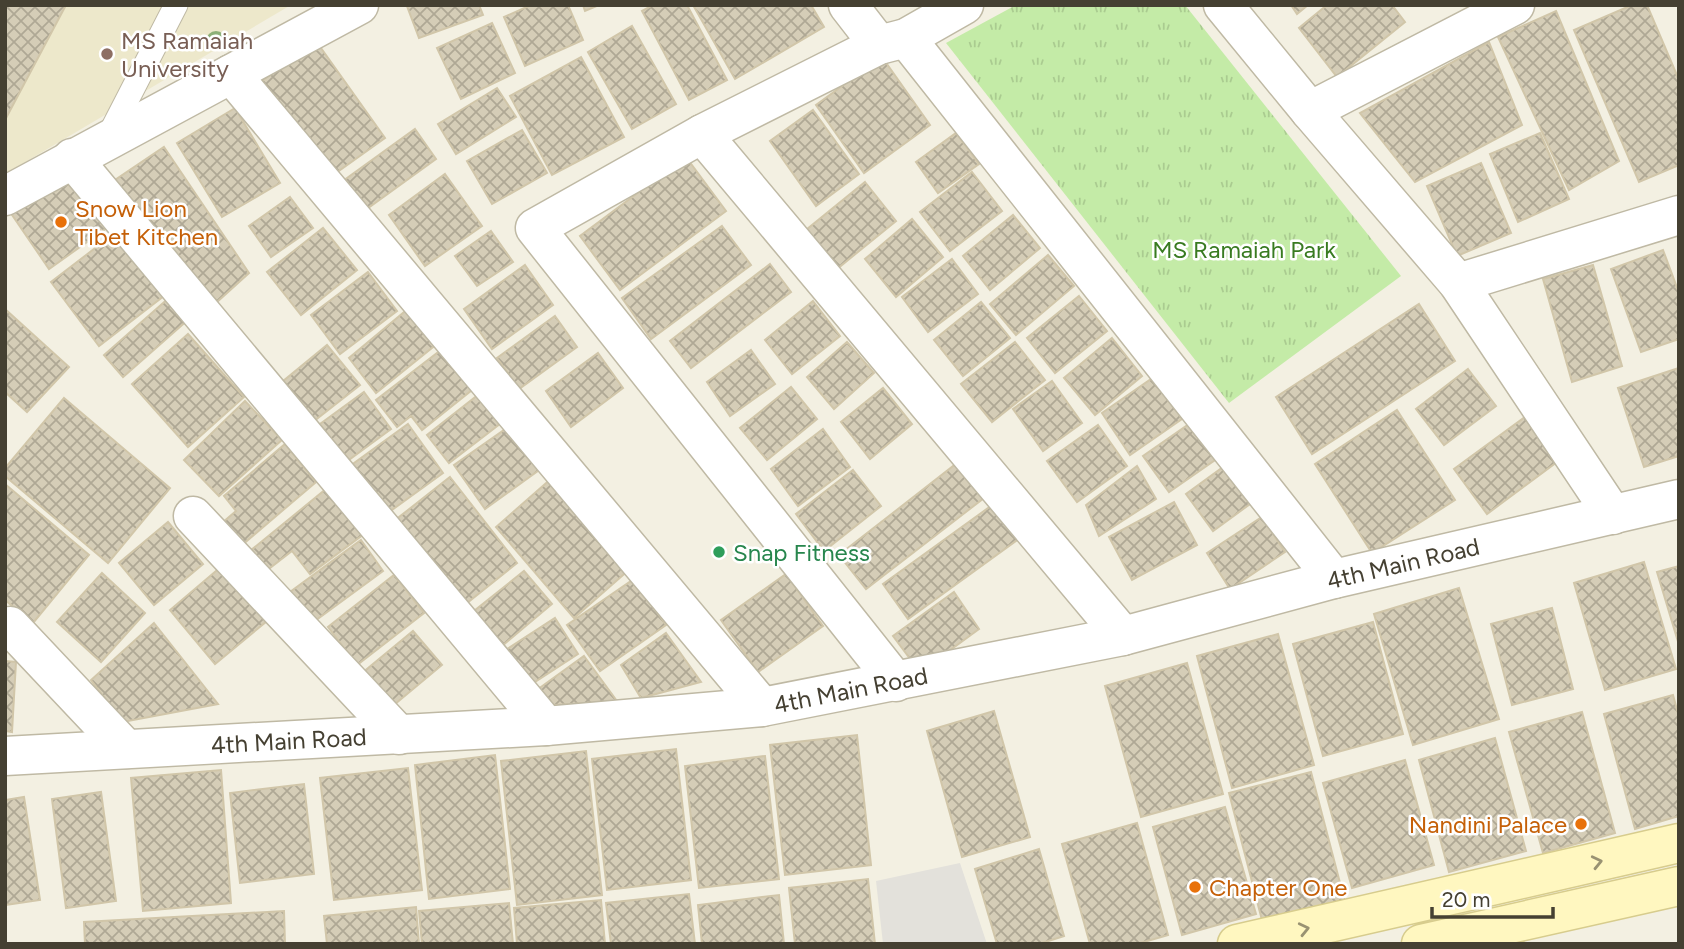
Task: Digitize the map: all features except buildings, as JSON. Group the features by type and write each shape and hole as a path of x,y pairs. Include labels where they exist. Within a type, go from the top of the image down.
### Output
{"main road":[{"path":"1237,944 1679,843"},
{"path":"1421,944 1679,886"}],"street":[{"path":"5,195 359,5"},
{"path":"848,5 892,41 1334,579"},
{"path":"896,682 535,228 702,134 964,5"},
{"path":"1223,5 1458,283 1613,515"},
{"path":"1310,111 1515,5"},
{"path":"231,74 762,707"},
{"path":"702,134 1123,636"},
{"path":"72,159 546,726"},
{"path":"1458,283 1679,215"},
{"name":"4th Main Road","path":"5,756 546,726 762,707 1123,636 1334,579 1679,499"},
{"path":"194,516 399,735"},
{"path":"5,627 10,626 126,749"}],"lane":[{"path":"107,140 176,5"}],"shaded area":[{"name":"MS Ramaiah University","path":"5,5 291,5 5,174"},
{"path":"960,863 987,944 883,944 876,881"}],"green space":[{"name":"MS Ramaiah Park","path":"1016,5 1185,5 1401,276 1229,403 946,43"}],"place":[{"name":"MS Ramaiah University","path":"107,54"},
{"name":"Snow Lion Tibet Kitchen","path":"61,222"},
{"name":"Snap Fitness","path":"719,552"},
{"name":"Nandini Palace","path":"1581,824"},
{"name":"Chapter One","path":"1195,887"}]}
